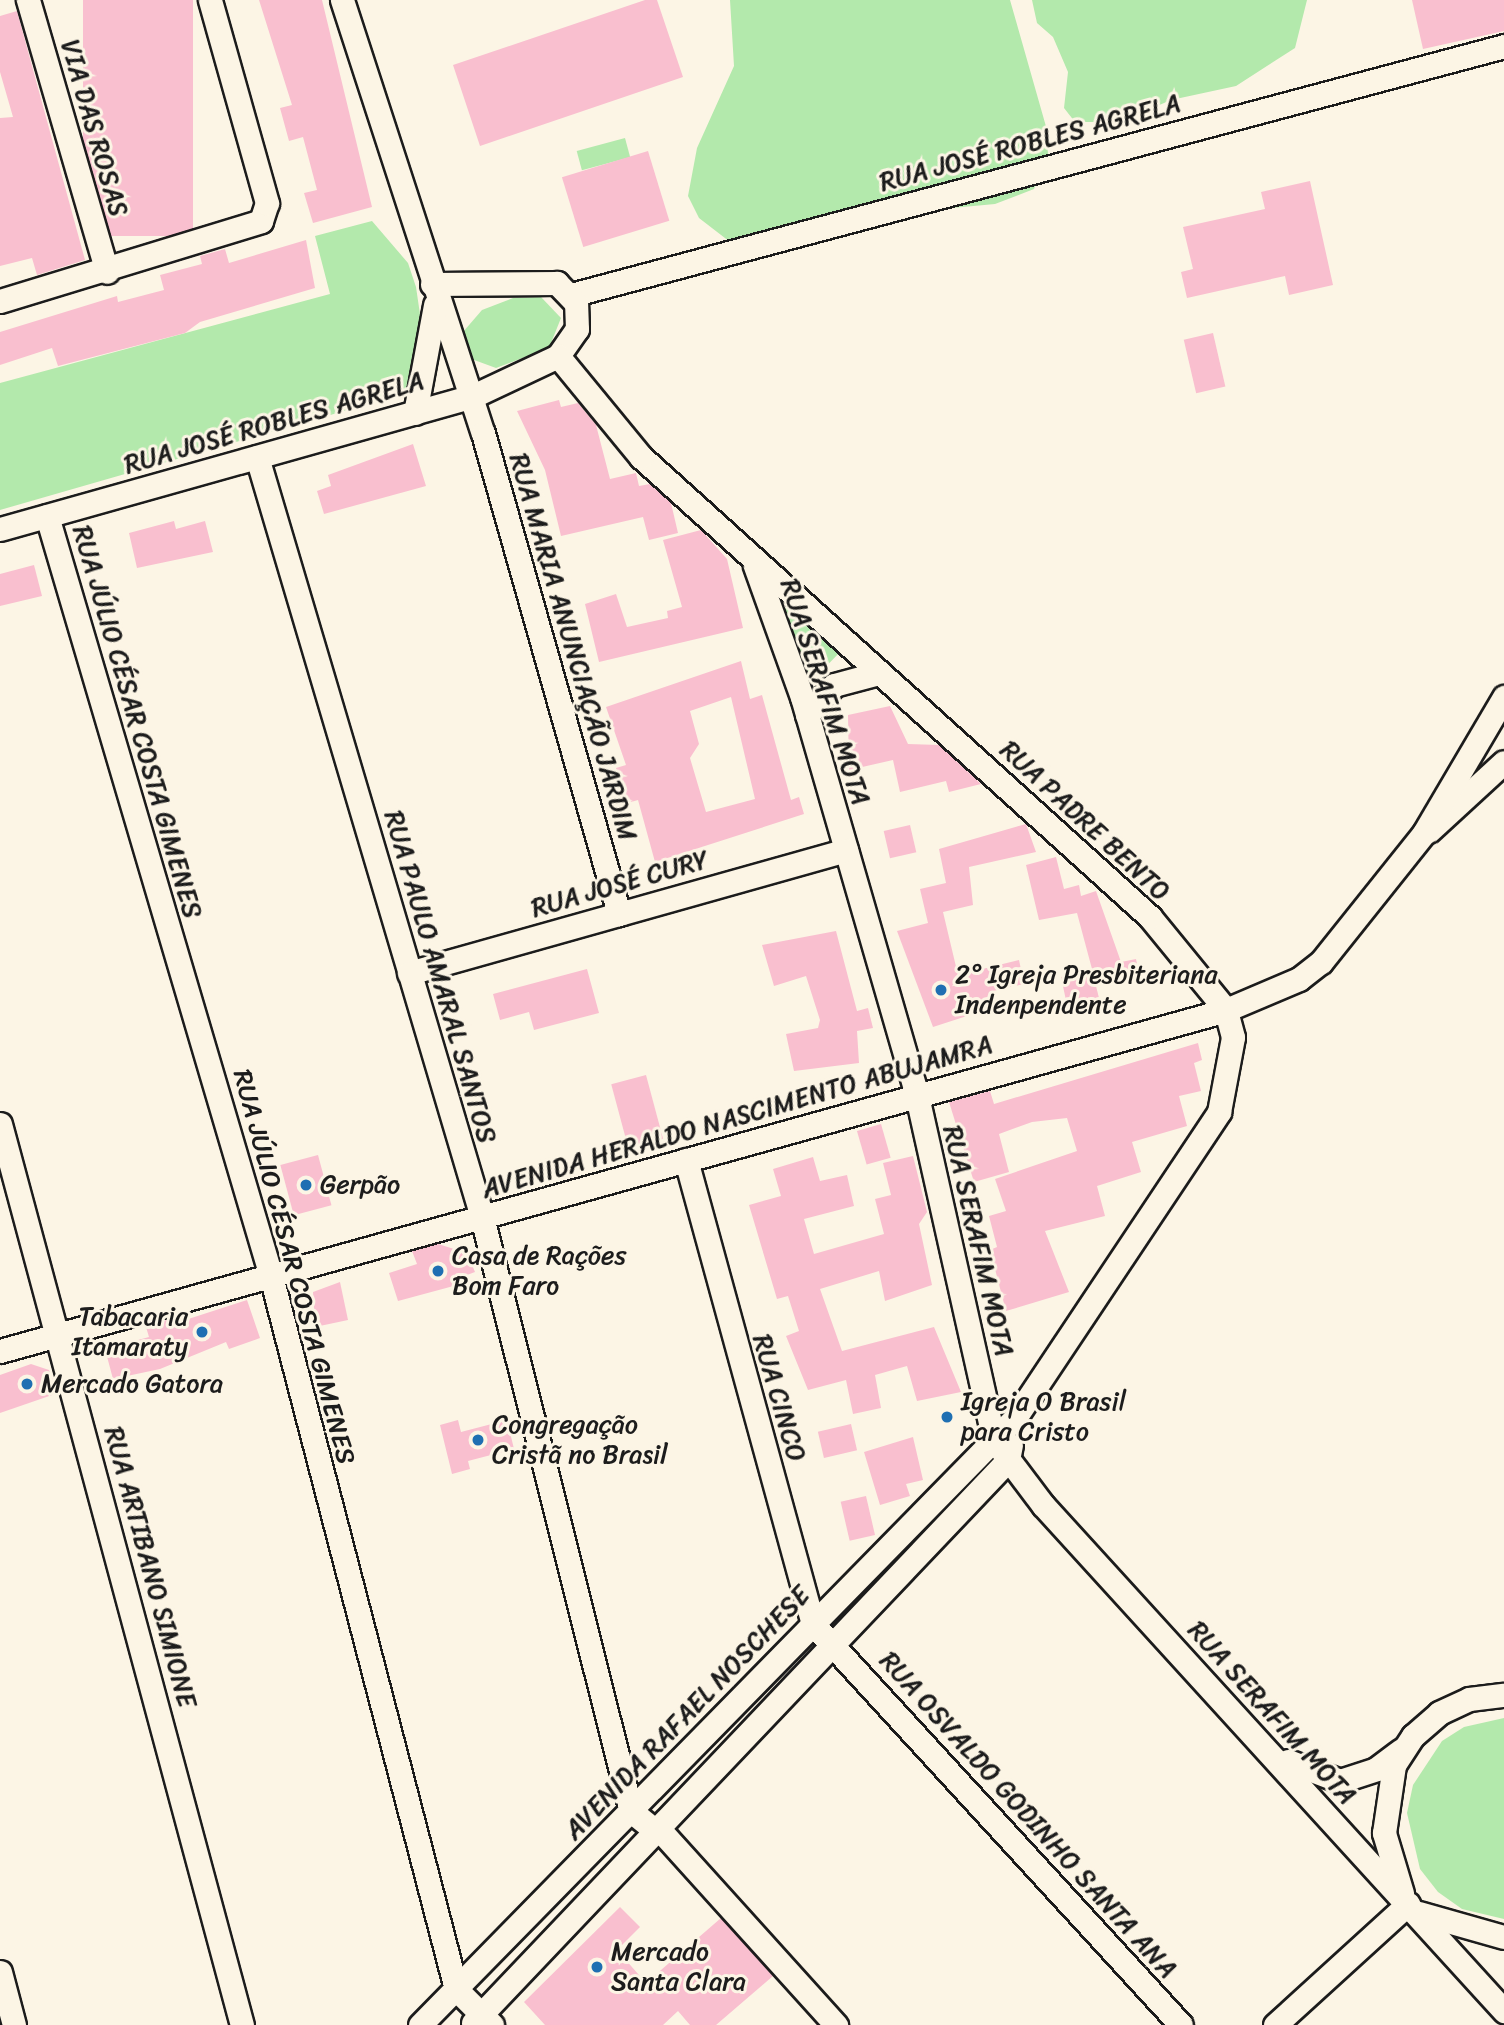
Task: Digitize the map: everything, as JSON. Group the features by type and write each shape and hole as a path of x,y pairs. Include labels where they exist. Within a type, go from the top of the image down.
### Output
{"street":[{"name":"VIA DAS ROSAS","path":"28,0 107,272"},
{"path":"0,301 107,272 243,229 266,214 210,0"},
{"name":"RUA MARIA ANUNCIAÇÃO JARDIM","path":"342,0 433,290 471,397 619,914"},
{"name":"RUA JOSÉ ROBLES AGRELA","path":"571,295 1504,46"},
{"path":"415,413 431,352 433,290 538,279 557,283 571,295 580,316 577,329 558,356"},
{"name":"RUA JOSÉ ROBLES AGRELA","path":"0,529 471,397 558,356"},
{"name":"RUA PADRE BENTO","path":"558,356 642,457 875,674 1150,917 1226,1010 1233,1037 1219,1112 1015,1418 994,1440"},
{"name":"RUA PAULO AMARAL SANTOS","path":"257,457 482,1217 631,1811"},
{"name":"RUA JÚLIO CÉSAR COSTA GIMENES","path":"47,516 271,1276 456,1989"},
{"name":"RUA SERAFIM MOTA","path":"754,563 807,715 917,1096 994,1440 1008,1460 1504,2011"},
{"path":"807,715 834,685 875,674"},
{"name":"AVENIDA HERALDO NASCIMENTO ABUJAMRA","path":"0,1352 1226,1010 1314,969 1424,833 1504,697"},
{"name":"AVENIDA HERALDO NASCIMENTO ABUJAMRA","path":"1424,833 1504,762"},
{"name":"RUA JOSÉ CURY","path":"409,972 846,850"},
{"name":"RUA ARTIBANO SIMIONE","path":"0,1124 61,1335 242,2025"},
{"name":"RUA CINCO","path":"686,1160 813,1624 833,1644"},
{"name":"RUA PADRE BENTO","path":"1008,1460 1015,1418"},
{"name":"AVENIDA RAFAEL NOSCHESE","path":"420,2025 994,1440"},
{"path":"456,1989 482,2021 657,1829 1008,1460"},
{"name":"RUA OSVALDO GODINHO SANTA ANA","path":"833,1644 1181,2025"},
{"path":"1265,1745 1312,1774 1340,1781 1377,1769 1413,1736 1469,1699 1504,1695"},
{"path":"1408,1905 1384,1833 1384,1798 1394,1765 1413,1736"},
{"path":"631,1811 657,1829 836,2025"},
{"path":"1408,1905 1504,1937"},
{"path":"1275,2025 1408,1905"},
{"path":"0,1972 14,2025"}],"green space":[{"path":"730,0 1010,0 1047,130 1048,155 1034,189 995,204 909,212 734,245 699,218 688,196 697,148 734,66"},
{"path":"1032,0 1307,0 1295,48 1236,86 1171,100 1120,122 1075,122 1064,108 1068,72 1053,37 1037,23"},
{"path":"625,138 630,157 582,170 577,151"},
{"path":"372,221 408,263 416,287 421,321 416,365 403,394 0,510 0,383 330,294 315,236"},
{"path":"541,297 561,318 549,348 496,368 466,357 463,332 482,310 513,298"},
{"path":"776,601 843,649 807,686"},
{"path":"1504,1718 1504,1919 1462,1909 1438,1892 1420,1869 1407,1813 1413,1785 1442,1741 1464,1727"}],"building":[{"path":"83,0 193,0 193,236 83,236"},
{"path":"259,0 322,0 372,207 313,223 304,193 317,190 303,137 289,141 280,108 292,105"},
{"path":"645,0 657,0 683,77 480,146 453,65"},
{"path":"1412,0 1504,0 1504,31 1423,49"},
{"path":"17,11 85,260 37,275 32,258 0,266 0,118 13,117 0,72 0,16"},
{"path":"648,151 669,221 583,247 562,177"},
{"path":"1310,181 1333,285 1289,295 1285,276 1187,298 1181,272 1193,269 1183,227 1265,209 1261,192"},
{"path":"306,240 315,288 200,322 185,333 58,366 52,348 0,365 0,332 117,296 118,302 164,290 160,275 202,264 200,256 225,249 229,263"},
{"path":"1213,333 1225,387 1196,393 1184,340"},
{"path":"559,400 561,407 578,403 596,425 610,479 636,473 639,486 650,484 671,503 678,533 649,540 643,517 561,536 545,470 517,411"},
{"path":"413,444 426,486 324,514 317,491 331,486 328,475"},
{"path":"174,521 176,529 205,521 213,552 137,568 129,533"},
{"path":"701,530 727,559 743,628 599,662 585,604 616,594 627,627 668,618 667,611 682,607 663,540"},
{"path":"34,565 42,596 0,606 0,574"},
{"path":"741,661 750,699 762,695 791,800 799,797 804,814 655,862 638,800 617,806 609,781 619,778 616,768 626,765 606,707","holes":["731,697 755,799 706,812 690,758 699,744 690,711"]},
{"path":"890,706 908,744 939,745 981,784 949,792 946,781 900,792 893,760 849,770 848,715"},
{"path":"1026,824 1036,852 969,867 973,905 943,912 958,975 1019,960 1024,984 993,991 995,997 966,1005 970,1015 933,1027 897,931 928,923 920,889 946,883 939,849"},
{"path":"910,825 916,852 890,858 884,831"},
{"path":"1056,857 1064,889 1079,885 1081,896 1096,891 1121,962 1136,959 1139,974 1096,986 1099,998 1067,1005 1061,977 1092,969 1077,913 1039,920 1026,865"},
{"path":"836,931 857,1011 868,1008 873,1028 857,1031 859,1063 794,1071 786,1034 818,1028 820,1020 806,976 774,986 762,945"},
{"path":"587,969 599,1013 534,1030 529,1012 500,1020 493,994"},
{"path":"1198,1043 1202,1060 1194,1063 1201,1091 1179,1096 1187,1126 1132,1142 1141,1172 1097,1186 1105,1216 1045,1231 1069,1292 1006,1311 990,1250 997,1247 989,1216 1006,1211 995,1179 1077,1151 1067,1118 1032,1122 999,1134 1009,1172 974,1182 949,1102 990,1091 994,1104"},
{"path":"646,1075 663,1139 628,1148 611,1084"},
{"path":"881,1124 891,1158 867,1165 857,1131"},
{"name":"Gerpão","path":"318,1155 331,1205 294,1215 280,1165"},
{"path":"913,1156 927,1212 919,1224 932,1285 885,1301 879,1271 820,1289 842,1351 934,1327 961,1392 917,1401 907,1366 875,1375 881,1408 853,1414 846,1380 808,1390 786,1336 799,1331 788,1296 777,1299 749,1205 781,1196 773,1169 813,1157 820,1181 847,1175 854,1206 804,1219 814,1254 884,1234 875,1199 891,1195 883,1163"},
{"path":"438,1244 467,1253 475,1272 459,1278 461,1284 398,1301 389,1273 417,1264 412,1251"},
{"path":"340,1282 348,1320 315,1327 313,1292"},
{"path":"247,1300 260,1338 229,1349 226,1342 160,1369 113,1379 105,1349 149,1337 146,1327 175,1317 179,1322"},
{"name":"Mercado Gatora","path":"31,1364 49,1370 58,1393 0,1413 0,1375"},
{"name":"Congregação Cristã no Brasil","path":"458,1420 461,1432 507,1420 514,1449 468,1461 470,1469 452,1474 440,1425"},
{"path":"851,1424 857,1450 824,1458 818,1432"},
{"path":"913,1437 923,1480 906,1484 910,1496 880,1505 864,1452"},
{"path":"866,1496 875,1535 850,1541 841,1502"},
{"path":"620,1907 640,1927 617,1950 646,1983 721,1918 773,1976 716,2025 690,2025 678,2011 663,2025 545,2025 524,2002"}],"place":[{"name":"2° Igreja Presbiteriana Indenpendente","path":"941,990"},
{"name":"Gerpão","path":"306,1185"},
{"name":"Casa de Rações Bom Faro","path":"438,1271"},
{"name":"Tabacaria Itamaraty","path":"202,1332"},
{"name":"Mercado Gatora","path":"27,1384"},
{"name":"Igreja O Brasil para Cristo","path":"947,1417"},
{"name":"Congregação Cristã no Brasil","path":"478,1440"},
{"name":"Mercado Santa Clara","path":"597,1967"}]}
